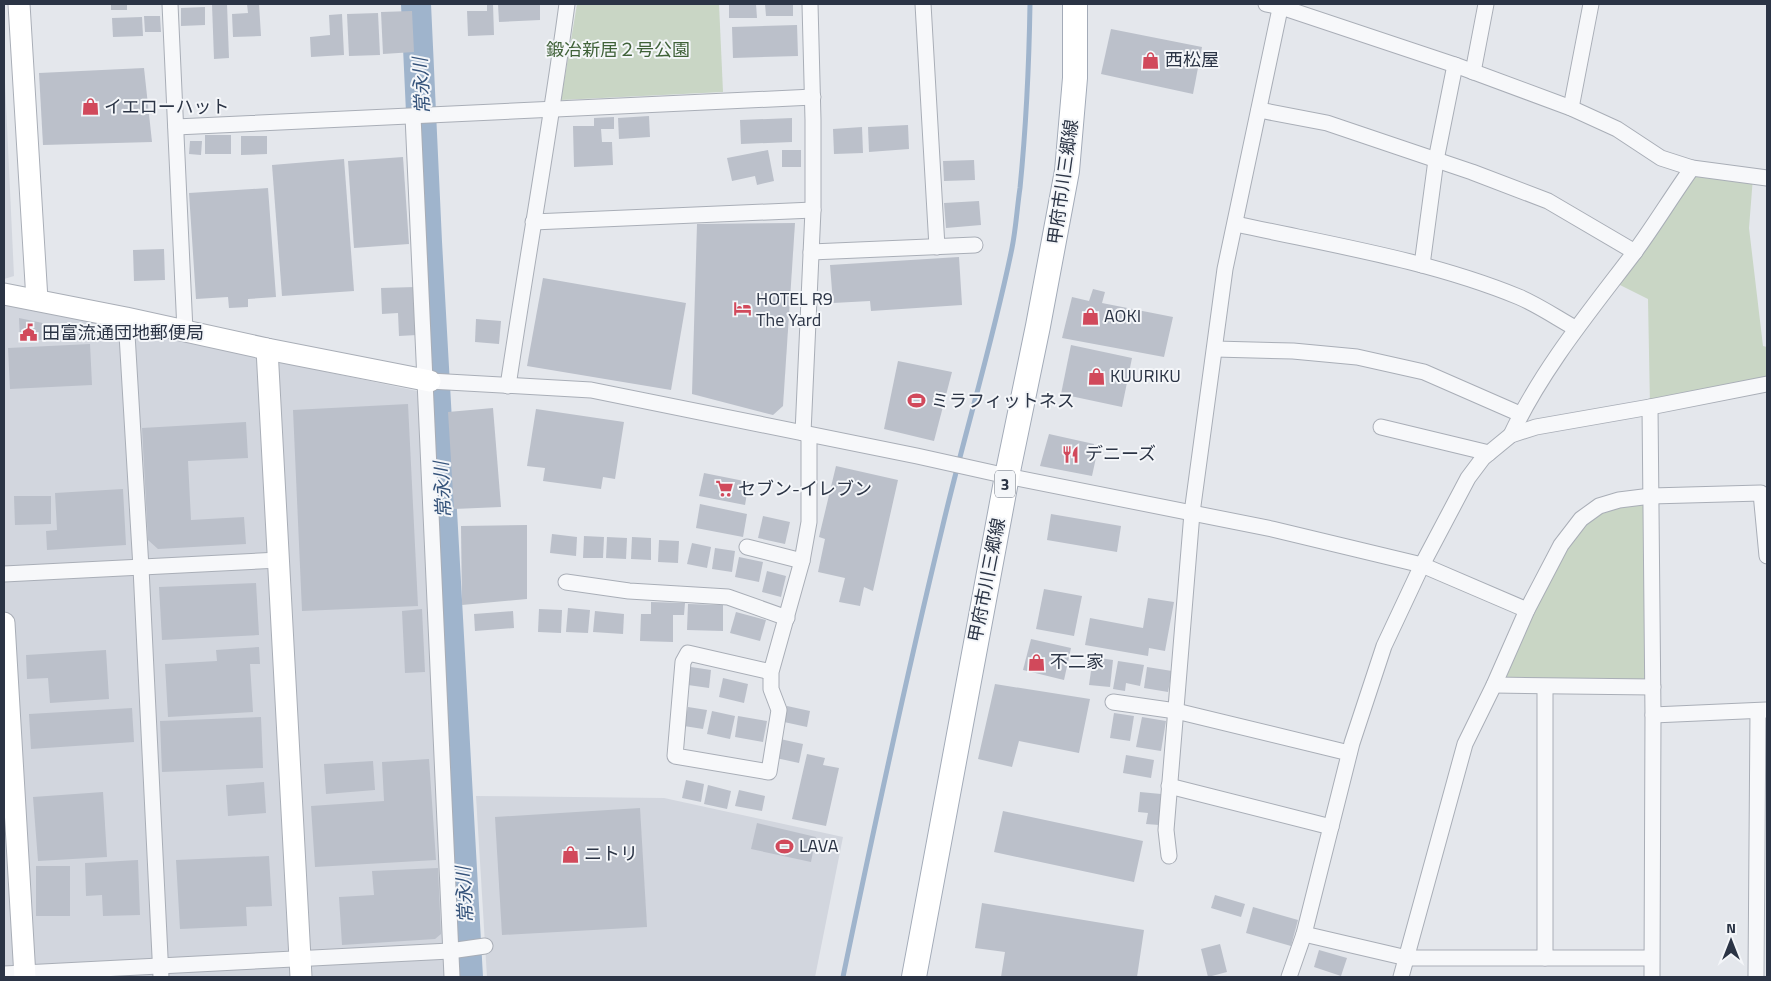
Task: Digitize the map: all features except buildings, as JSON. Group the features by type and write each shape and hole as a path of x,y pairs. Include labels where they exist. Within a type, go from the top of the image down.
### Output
{"main road":[{"name":"甲府市川三郷線","path":"914,977 1006,476 1038,326 1067,171 1075,78 1075,4"}],"street":[{"path":"19,4 37,300"},
{"path":"170,4 185,331"},
{"path":"508,386 533,222 553,110 567,4"},
{"path":"771,672 688,653 683,662 675,756 769,772 779,710 771,689 771,672 802,561 809,522 806,434 813,210 813,97 810,4"},
{"path":"923,4 937,248"},
{"path":"1473,72 1486,4"},
{"path":"1571,108 1591,4"},
{"path":"1169,856 1166,830 1192,513 1225,269 1259,110 1276,5 1455,65 1571,108 1617,129 1661,158 1692,168 1767,178"},
{"path":"1422,265 1436,160 1455,65"},
{"path":"176,128 813,97"},
{"path":"1259,110 1327,123 1472,172 1548,202 1635,252"},
{"path":"420,116 434,382 452,977"},
{"path":"1511,435 1520,414 1575,328 1635,252 1692,168"},
{"path":"533,222 813,210"},
{"path":"1236,224 1422,265 1472,280 1521,298 1575,328"},
{"path":"812,252 975,245"},
{"path":"4,294 126,318 267,350 434,382 591,390 1272,529 1422,564 1528,610"},
{"path":"126,318 141,568 160,972"},
{"path":"1214,349 1293,351 1357,357 1424,372 1520,414"},
{"path":"267,350 300,968"},
{"path":"1289,977 1304,934 1349,753 1384,646 1422,564 1468,478 1483,458 1511,435 1536,427 1767,384"},
{"path":"1650,407 1653,687 1652,977"},
{"path":"1381,427 1489,453"},
{"path":"1401,977 1465,744 1561,545 1581,519 1599,506 1619,500 1651,496 1762,493 1767,556"},
{"path":"747,547 802,561"},
{"path":"4,574 279,560"},
{"path":"566,582 629,591 728,598 787,618"},
{"path":"4,623 18,975 300,968 485,946"},
{"path":"1494,685 1653,687"},
{"path":"1545,687 1545,958"},
{"path":"1113,702 1176,710 1349,753"},
{"path":"1653,715 1762,711 1762,843 1756,977"},
{"path":"1169,786 1331,827"},
{"path":"1304,934 1407,958 1652,958"}],"shaded area":[{"path":"4,61 14,276 4,279"},
{"path":"4,304 422,392 451,977 4,977"},
{"path":"476,796 664,798 843,837 815,977 487,977"}],"green space":[{"name":"鍛冶新居２号公園","path":"577,4 719,4 723,92 561,100"},
{"path":"1692,168 1753,177 1749,228 1763,346 1767,347 1767,384 1650,407 1648,299 1612,281"},
{"path":"1651,496 1653,687 1494,685 1581,519"}],"waterway":[{"name":"常永川","path":"416,4 427,242 468,977"},
{"path":"843,977 916,641 996,318 1015,233 1024,142 1030,4"}],"place":[{"name":"西松屋","path":"1151,60"},
{"name":"イエローハット","path":"90,107"},
{"name":"HOTEL R9 The Yard","path":"742,309"},
{"name":"AOKI","path":"1090,316"},
{"name":"田富流通団地郵便局","path":"28,333"},
{"name":"KUURIKU","path":"1096,376"},
{"name":"ミラフィットネス","path":"917,401"},
{"name":"デニーズ","path":"1071,454"},
{"name":"セブン-イレブン","path":"724,489"},
{"name":"不二家","path":"1036,662"},
{"name":"LAVA","path":"785,846"},
{"name":"ニトリ","path":"570,854"}]}
